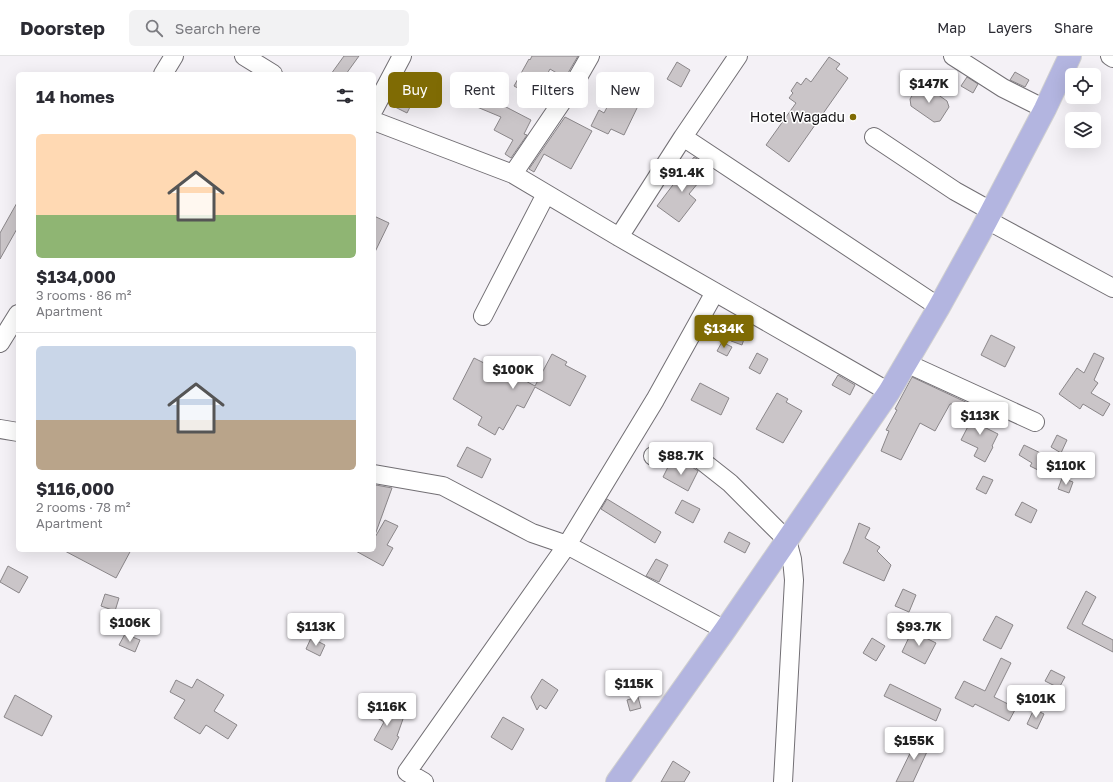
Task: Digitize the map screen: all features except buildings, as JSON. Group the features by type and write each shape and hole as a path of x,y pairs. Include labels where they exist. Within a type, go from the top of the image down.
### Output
{"main road":[{"path":"617,782 725,630 889,392 939,307 989,215 1046,109 1070,56"}],"street":[{"path":"164,72 174,56"},
{"path":"244,56 270,72"},
{"path":"376,106 402,56"},
{"path":"513,174 574,84 590,56"},
{"path":"619,237 683,137 738,56"},
{"path":"953,56 1003,88 1046,109"},
{"path":"376,122 513,174 619,237 889,392"},
{"path":"683,137 939,307"},
{"path":"874,137 989,215 1113,288"},
{"path":"483,316 546,194"},
{"path":"424,782 407,772 567,545 655,400 715,292"},
{"path":"0,343 16,317"},
{"path":"906,363 1035,422"},
{"path":"0,429 16,432"},
{"path":"654,456 697,457 730,483 787,540 792,560 794,580 783,782"},
{"path":"376,474 443,486 532,533 567,545 725,630"}],"place":[{"name":"Hotel Wagadu","path":"853,117"}]}
